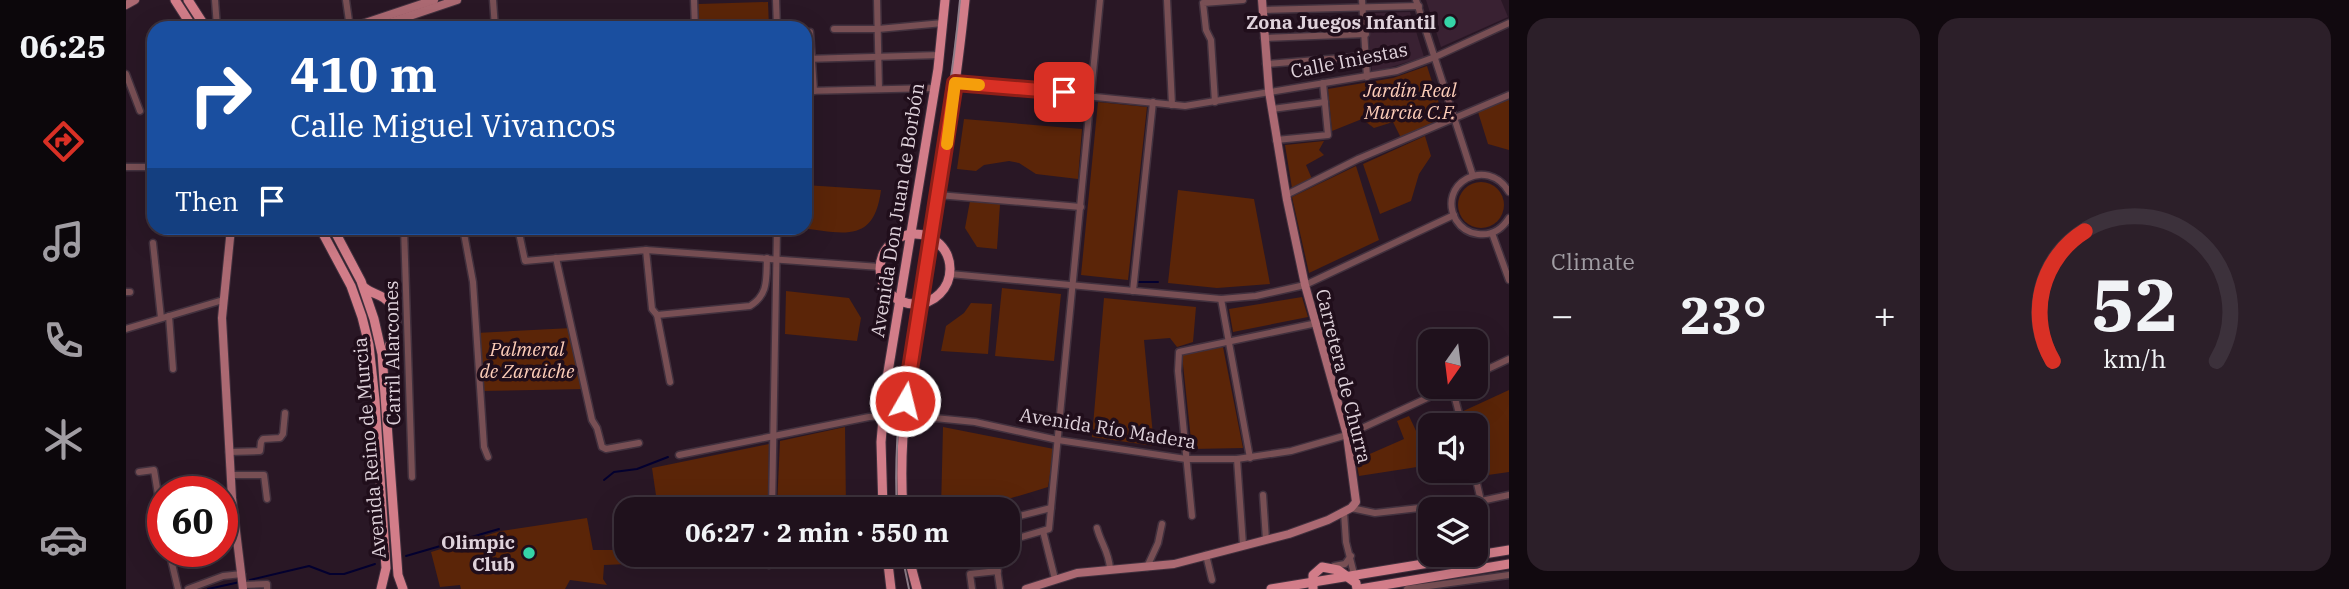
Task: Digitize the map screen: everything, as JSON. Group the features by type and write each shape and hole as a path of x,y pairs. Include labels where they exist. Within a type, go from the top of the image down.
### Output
{"main road":[{"path":"175,0 188,21"},
{"path":"188,0 202,21"},
{"name":"Avenida Don Juan de Borbón","path":"883,497 883,416 940,55 945,0"},
{"name":"Avenida Don Juan de Borbón","path":"903,497 901,460 904,415 939,195 965,0"},
{"path":"911,234 931,238 944,249 950,261 947,285 940,295 931,301 920,304 900,301 885,287 880,267 883,256 899,238 911,234"},
{"name":"Avenida Reino de Murcia","path":"324,235 345,271 369,345 376,400 386,568 381,589"},
{"name":"Avenida Reino de Murcia","path":"337,235 352,260 378,332 383,365 398,575 403,589"},
{"path":"359,308 359,299 364,290 391,304 396,318 396,334 383,365"},
{"path":"1313,586 1315,571 1322,567 1338,570 1355,583 1509,550"},
{"path":"1271,589 1355,583 1509,564"},
{"path":"888,567 890,588"},
{"path":"912,567 917,589"}],"street":[{"path":"126,5 135,0"},
{"path":"215,0 217,21"},
{"path":"346,0 349,21"},
{"path":"371,21 434,0"},
{"path":"395,21 457,0"},
{"path":"493,0 494,21"},
{"path":"694,0 695,21"},
{"path":"776,0 778,21"},
{"path":"877,0 879,89"},
{"path":"1020,538 1049,529 1100,0"},
{"path":"1167,0 1172,105"},
{"path":"1215,102 1211,40 1206,30 1203,3 1243,0"},
{"name":"Carretera de Churra","path":"1262,0 1269,91 1286,195 1305,285 1347,435 1356,497 1356,502 1348,510"},
{"path":"1263,10 1418,3 1472,176"},
{"path":"1362,4 1367,77"},
{"path":"834,29 878,29 943,23"},
{"name":"Calle Iniestas","path":"955,83 1172,105 1215,102 1397,71 1435,57 1509,23"},
{"path":"1264,38 1366,34"},
{"path":"812,59 940,55"},
{"path":"1266,64 1366,56"},
{"path":"126,74 140,111"},
{"path":"812,78 814,91 935,88"},
{"path":"1276,140 1328,135 1323,83"},
{"path":"1286,195 1358,159 1509,95"},
{"path":"1133,291 1153,102"},
{"path":"1272,109 1325,102"},
{"path":"126,167 147,167"},
{"path":"1509,192 1494,177 1472,176 1464,180 1452,202 1454,215 1465,230 1473,234 1492,233 1504,226 1509,218"},
{"path":"939,195 1081,207"},
{"path":"950,274 1221,299 1256,296 1305,285 1454,215"},
{"path":"1492,233 1509,280"},
{"path":"230,235 222,318 230,475 243,587 267,584 267,589"},
{"name":"Carril Alarcones","path":"404,235 412,477"},
{"path":"464,235 472,282 484,447 488,457"},
{"path":"519,235 524,261 646,250 880,267"},
{"path":"772,497 777,235"},
{"path":"153,243 173,369"},
{"path":"646,250 652,309 657,315 670,382"},
{"path":"556,258 592,420 602,447 606,449 639,443"},
{"path":"657,315 750,306 761,299 767,258"},
{"path":"1221,299 1251,458"},
{"path":"126,329 223,300"},
{"path":"1192,516 1177,355 1183,350 1317,323"},
{"path":"1488,369 1509,359"},
{"name":"Avenida Río Madera","path":"904,415 975,422 1058,440 1186,459 1251,458 1291,451 1347,435 1426,399"},
{"path":"229,452 260,451 264,439 280,438 283,434 285,413"},
{"path":"679,455 883,416"},
{"path":"1237,458 1244,545"},
{"path":"139,472 155,470 156,476"},
{"path":"230,475 264,475 267,499"},
{"path":"1263,495 1266,540"},
{"path":"1488,500 1509,496"},
{"path":"1020,516 1051,508"},
{"path":"1026,589 1077,573 1174,564 1289,534 1348,510 1375,513 1418,508"},
{"path":"1348,510 1346,542 1355,583"},
{"path":"1147,567 1163,524"},
{"path":"1097,528 1108,551 1110,569"},
{"path":"1043,531 1055,579"},
{"path":"1206,555 1212,580"},
{"path":"1322,567 1341,566 1350,560 1351,556"},
{"path":"173,567 178,589"},
{"path":"997,567 1000,589"},
{"path":"972,589 970,574 998,571"},
{"path":"188,589 223,576 242,573"},
{"path":"1407,589 1447,586 1509,575"}],"shaded area":[{"path":"1426,0 1501,0 1508,17 1441,47"},
{"path":"1410,12 1424,57 1372,73 1367,13"}],"green space":[{"path":"768,2 769,21 699,21 698,4"},
{"name":"Jardín Real Murcia C.F.","path":"1427,66 1444,119 1401,138 1393,122 1374,128 1362,119 1332,131 1328,89 1393,78"},
{"path":"1509,99 1509,150 1488,144 1478,112"},
{"path":"1098,102 1147,107 1128,280 1081,275"},
{"path":"964,119 1082,129 1078,179 1036,174 1019,163 1009,161 984,165 976,171 957,169"},
{"path":"1425,136 1431,156 1419,174 1411,201 1380,214 1363,164"},
{"path":"1324,141 1319,150 1324,155 1306,165 1312,179 1292,188 1285,145"},
{"path":"1356,166 1379,240 1309,273 1292,197"},
{"path":"1481,182 1497,189 1504,205 1497,221 1481,228 1465,221 1458,205 1465,189"},
{"path":"812,185 881,190 871,220 863,228 842,232 812,229"},
{"path":"1178,190 1254,199 1270,284 1217,288 1168,283"},
{"path":"970,201 1000,204 997,249 977,247 965,228"},
{"path":"1002,288 1061,294 1054,361 995,356"},
{"path":"786,291 849,298 861,318 857,341 785,334"},
{"path":"1302,297 1308,317 1233,332 1229,309"},
{"path":"1104,298 1196,307 1193,342 1177,347 1170,338 1144,340 1154,446 1092,437"},
{"path":"971,303 992,304 988,354 941,351 946,326 964,313"},
{"name":"Palmeral de Zaraiche","path":"572,328 585,389 481,391 476,333"},
{"path":"1223,347 1243,448 1192,449 1182,355"},
{"path":"1509,390 1509,472 1488,475 1488,413 1459,413"},
{"path":"1409,416 1418,433 1418,467 1359,476 1356,460 1404,439 1397,421"},
{"path":"845,427 846,497 777,497 780,441"},
{"path":"943,427 1054,449 1048,487 1015,497 941,497"},
{"path":"769,444 768,497 656,497 652,468"},
{"name":"Olimpic Club","path":"587,518 593,550 614,550 614,565 604,565 603,579 607,585 570,580 565,589 461,589 460,585 440,587 431,552 501,531"}],"waterway":[{"path":"1138,282 1158,282"},
{"path":"604,480 614,472 637,469 668,457"},
{"path":"406,556 499,529"},
{"path":"250,580 309,566 330,574 344,574 375,564"},
{"path":"208,589 240,582"}],"tram line":[{"path":"897,497 898,427 904,373 946,110 960,0"},
{"path":"904,567 909,589"}],"slow traffic":[{"path":"947,144 955,83 979,85"}],"place":[{"name":"Zona Juegos Infantil","path":"1450,22"},
{"name":"Olimpic Club","path":"529,553"}],"route":[{"path":"905,401 955,83 1064,92"}]}
